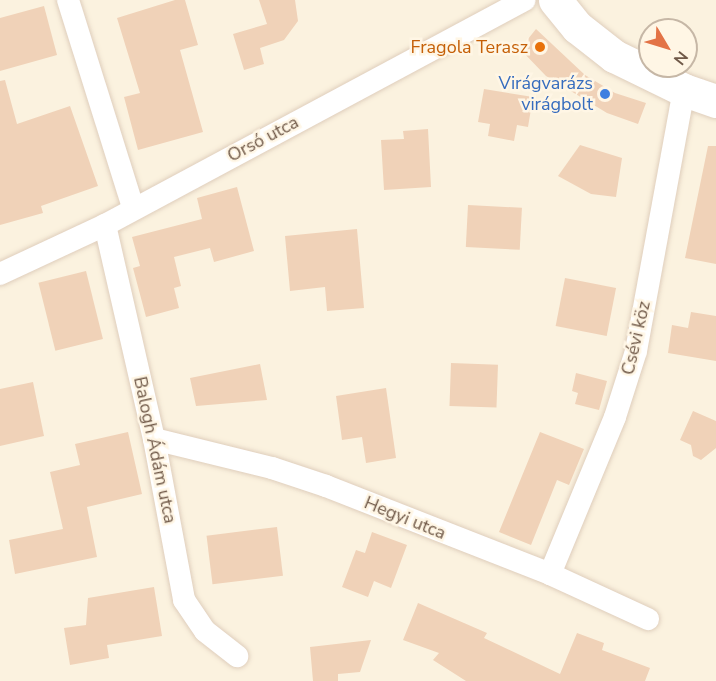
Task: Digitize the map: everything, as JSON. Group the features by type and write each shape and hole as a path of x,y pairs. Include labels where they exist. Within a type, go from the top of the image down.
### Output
{"street":[{"path":"68,0 133,208"},
{"name":"Orsó utca","path":"0,274 105,225 525,0"},
{"path":"555,0 577,27 614,56 684,90 716,101"},
{"name":"Csévi köz","path":"550,574 615,417 636,351 684,90"},
{"name":"Balogh Ádám utca","path":"105,225 154,439 184,600 205,631 237,656"},
{"name":"Hegyi utca","path":"154,439 273,468 550,574 648,619"}],"building":[{"path":"175,0 185,0 198,45 180,50 203,132 138,150 124,97 140,93 117,18"},
{"path":"259,0 295,0 298,21 284,40 260,48 264,64 244,70 233,34 267,24"},
{"path":"44,6 57,55 0,71 0,18"},
{"path":"536,29 585,75 615,93 646,103 638,124 607,113 546,76 520,49"},
{"path":"5,80 17,124 70,106 98,186 41,206 43,213 0,225 0,81"},
{"path":"484,89 533,97 528,127 517,125 514,141 488,136 490,124 478,122"},
{"path":"428,129 431,187 384,190 381,140 404,139 403,131"},
{"path":"580,145 622,158 616,197 591,194 558,176"},
{"path":"708,146 716,146 716,264 685,258"},
{"path":"237,187 254,251 214,262 210,248 174,257 181,286 174,288 179,308 146,317 133,268 140,266 132,237 202,219 197,198"},
{"path":"468,205 522,208 520,250 466,247"},
{"path":"357,229 364,308 327,311 325,287 290,291 285,236"},
{"path":"86,271 103,339 55,351 38,283"},
{"path":"565,278 616,288 607,336 556,326"},
{"path":"691,312 716,316 716,361 668,353 672,325 688,328"},
{"path":"451,363 498,365 496,408 449,406"},
{"path":"260,364 267,400 196,406 190,378"},
{"path":"576,373 607,381 599,410 575,404 578,393 572,391"},
{"path":"33,382 44,436 0,446 0,389"},
{"path":"386,388 396,458 366,463 362,437 342,440 336,396"},
{"path":"693,411 716,421 716,448 701,460 693,456 691,445 680,440"},
{"path":"128,432 142,494 87,507 97,557 15,574 9,540 63,529 50,472 80,465 75,444"},
{"path":"540,432 584,449 569,485 557,480 531,545 499,532"},
{"path":"277,527 283,576 213,584 207,536"},
{"path":"372,532 407,545 391,588 374,581 368,597 342,587 356,550 365,553"},
{"path":"154,587 162,636 107,645 109,658 70,665 64,628 86,625 88,598"},
{"path":"418,603 487,633 484,638 560,674 577,633 604,643 602,650 650,668 645,681 466,681 433,660 439,653 403,640"},
{"path":"371,640 360,672 338,674 338,681 313,681 310,647"}],"place":[{"name":"Fragola Terasz","path":"540,47"},
{"name":"Virágvarázs virágbolt","path":"605,94"}]}
